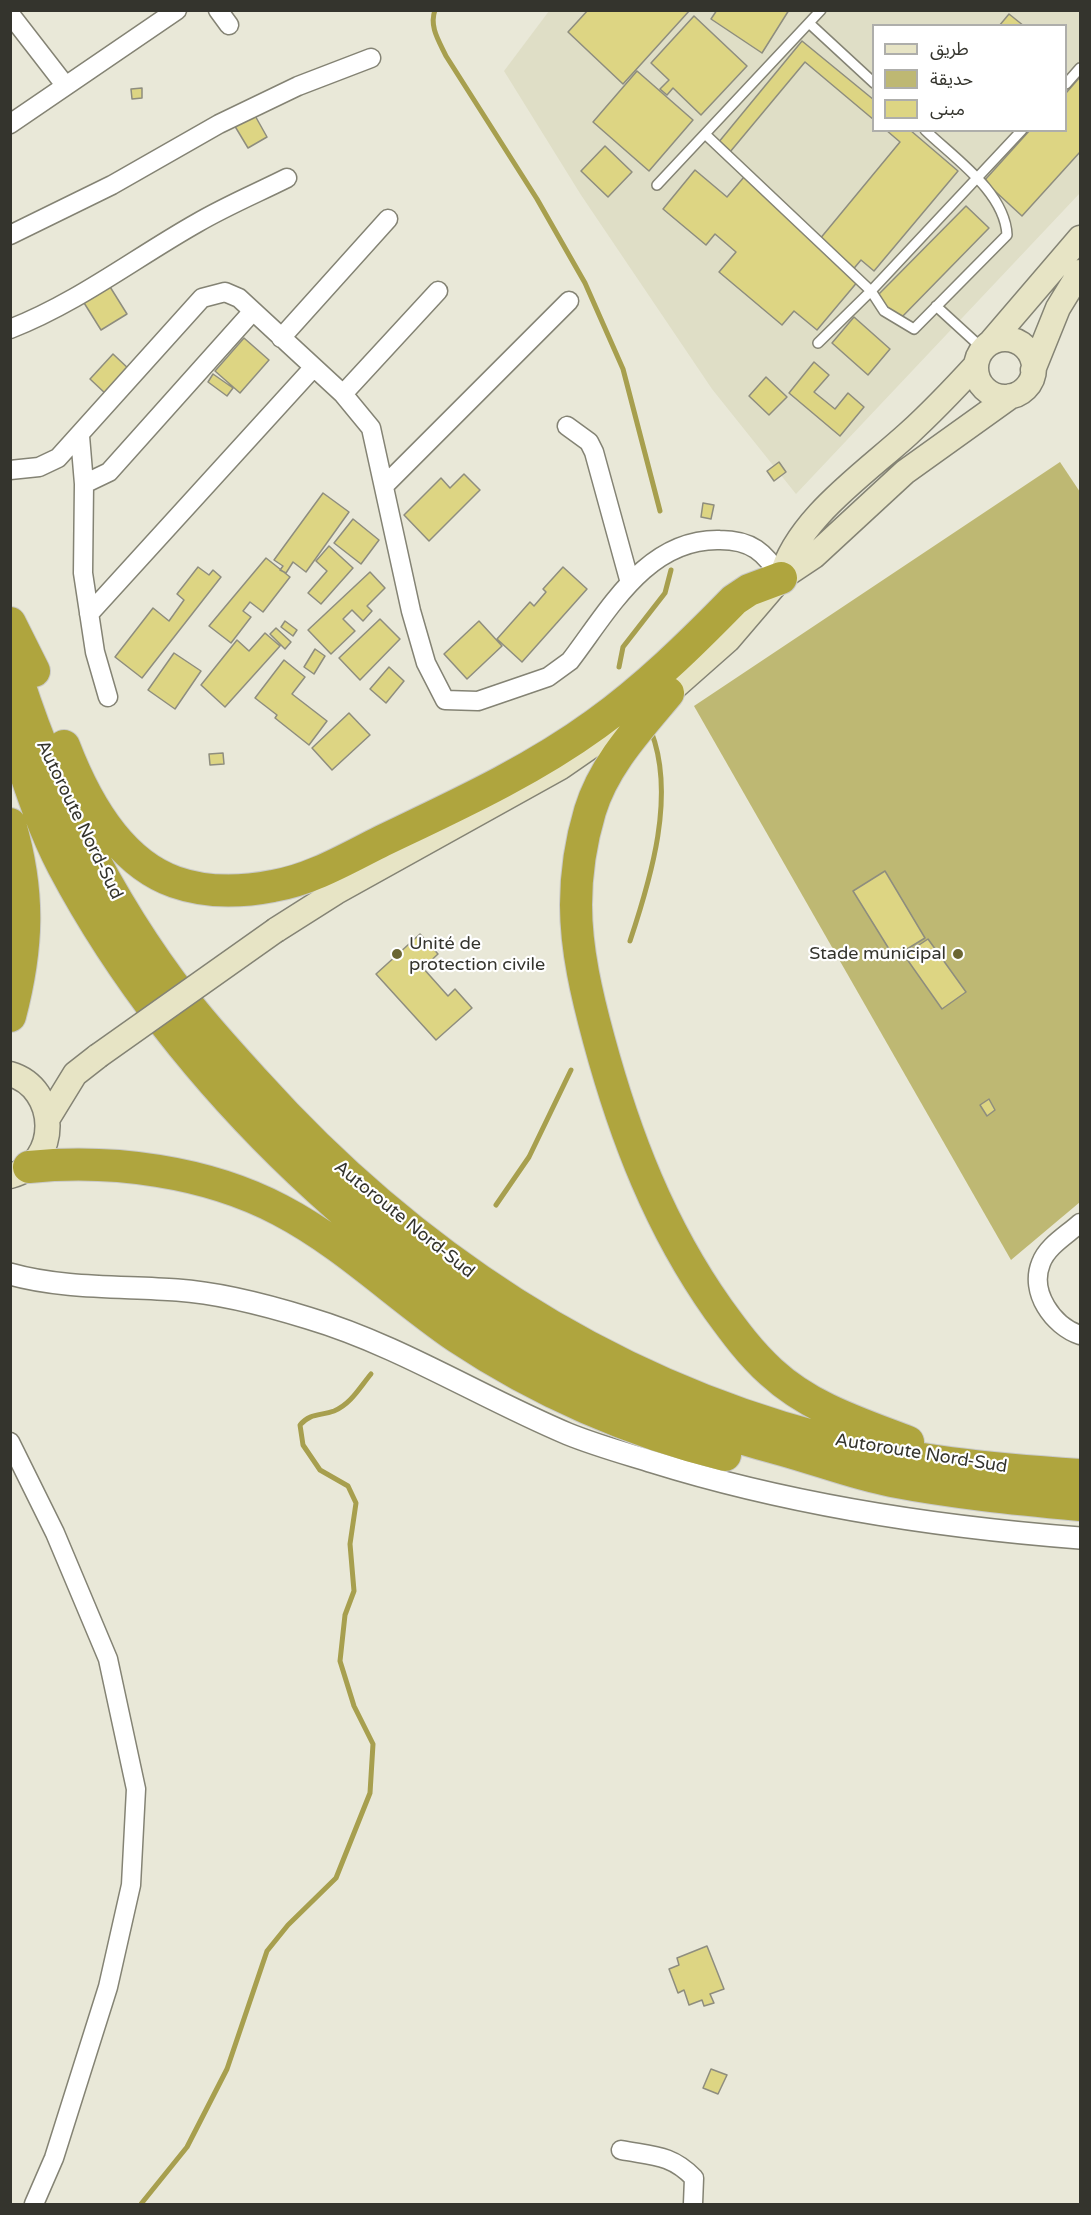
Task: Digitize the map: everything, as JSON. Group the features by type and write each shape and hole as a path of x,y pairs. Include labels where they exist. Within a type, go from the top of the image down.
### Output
{"highway":[{"path":"10,623 33,668 70,762 104,825 146,866 173,882 201,888 236,890 276,886 320,871 459,804 540,761 596,724 652,679 734,600 748,590 781,578"},
{"name":"Autoroute Nord-Sud","path":"10,655 54,776 95,861 141,939 210,1032 316,1147 368,1195 419,1237 505,1299 588,1348 645,1376 694,1396 820,1438 874,1451 1080,1474"},
{"path":"668,693 609,768 591,809 579,858 576,906 588,1000 614,1095 633,1149 657,1207 693,1274 741,1341 771,1372 808,1401 832,1413 957,1462"},
{"name":"Autoroute Nord-Sud","path":"10,727 35,799 62,863 123,966 180,1040 245,1115 334,1203 375,1238 447,1293 514,1337 619,1394 722,1434 888,1480 965,1493 1080,1505"},
{"path":"10,824 22,873 26,910 25,946 10,1016"},
{"path":"20,1171 78,1164 147,1170 234,1190 281,1210 343,1250 466,1342 531,1381 614,1420 743,1459 837,1465"}],"main road":[{"path":"781,578 790,552 806,528 921,422 1080,238"},
{"path":"20,1171 45,1145 48,1118 75,1074 98,1056 276,930 354,882 561,767 668,693 728,640 781,578 814,556 905,472 1026,387 1058,308 1080,272"},
{"path":"1011,396 993,394 980,382 983,352 998,340 1016,341 1029,353 1033,370"},
{"path":"17,1077 75,1074"},
{"path":"17,1077 40,1097 48,1118"}],"street":[{"path":"10,124 177,10"},
{"path":"10,14 65,85"},
{"path":"10,236 112,185 219,124 297,86 371,58"},
{"path":"10,329 35,319 68,301 198,222 287,178"},
{"path":"281,338 388,219"},
{"path":"343,394 438,291"},
{"path":"10,470 39,467 58,458 202,298 225,292 239,297 343,394 371,428 418,637 426,663 445,699 478,701 559,671 570,661 630,583 658,556 687,543 706,540 753,545 770,560 781,578"},
{"path":"384,486 569,301"},
{"path":"84,484 109,472 253,311"},
{"path":"89,614 314,368"},
{"path":"567,426 589,442 594,452 630,583"},
{"path":"80,436 84,484 83,573 95,652 108,697"},
{"path":"1080,1223 1051,1248 1041,1262 1037,1276 1039,1290 1057,1322 1080,1335"},
{"path":"10,1274 44,1281 182,1290 242,1300 305,1317 355,1332 567,1434 706,1478 880,1515 973,1528 1080,1539"},
{"path":"10,1442 55,1533 108,1659 136,1789 131,1885 108,1988 54,2158 34,2205"},
{"path":"621,2150 666,2158 680,2164 694,2178 693,2205"}],"lane":[{"path":"657,185 821,10"},
{"path":"809,23 872,82"},
{"path":"1067,82 1080,68"},
{"path":"705,134 872,291 884,311 914,329 1007,235 1002,211 976,179 927,132"},
{"path":"818,342 872,291 1020,132"},
{"path":"936,306 983,352"}],"shaded area":[{"path":"549,11 1080,11 1080,193 796,494 712,389 581,195 504,71"}],"green space":[{"name":"Stade municipal","path":"1060,462 1080,492 1080,1202 1011,1260 694,706"}],"building":[{"path":"588,10 690,10 623,84 568,32"},
{"path":"717,10 789,10 762,53 711,19"},
{"path":"1009,14 1022,24 1001,24"},
{"path":"694,16 747,66 701,115 673,88 667,95 660,89 669,80 651,63"},
{"path":"802,41 872,98 872,118 805,62 730,152 718,143"},
{"path":"637,71 693,120 649,171 593,122"},
{"path":"1080,77 1080,152 1022,216 984,181 1028,132 1067,132 1067,92"},
{"path":"142,88 142,98 132,99 131,89"},
{"path":"253,112 267,137 248,148 233,123"},
{"path":"888,132 912,132 958,171 874,271 861,260 850,273 859,280 817,330 794,311 782,325 719,272 736,252 715,234 706,245 663,209 695,170 727,197 744,177 819,240 900,142"},
{"path":"605,146 632,172 608,197 581,171"},
{"path":"966,206 989,228 899,320 876,297"},
{"path":"107,282 127,314 101,330 81,298"},
{"path":"854,317 890,349 868,375 832,343"},
{"path":"244,338 269,360 240,393 215,371"},
{"path":"113,354 130,370 107,395 90,379"},
{"path":"814,362 829,375 814,392 835,409 848,393 864,407 840,436 789,393"},
{"path":"213,374 233,388 227,396 208,382"},
{"path":"766,377 787,397 769,415 749,396"},
{"path":"779,462 786,472 774,481 767,471"},
{"path":"464,474 480,490 429,541 404,515 441,478 450,488"},
{"path":"323,493 349,512 306,572 293,562 286,573 280,570 283,566 274,560"},
{"path":"703,503 714,505 711,519 701,517"},
{"path":"353,519 379,540 361,564 334,543"},
{"path":"329,546 353,568 321,604 308,593 327,571 316,561"},
{"path":"266,558 290,577 263,612 250,602 243,611 251,617 231,643 209,626"},
{"path":"198,567 209,575 213,570 221,577 142,678 115,657 153,608 169,621 184,600 177,594"},
{"path":"563,567 587,589 522,662 497,639 530,602 534,606 546,592 543,589"},
{"path":"370,572 385,588 367,606 372,611 363,621 352,610 343,619 355,631 331,654 308,630"},
{"path":"380,619 400,639 360,680 339,658"},
{"path":"285,621 297,630 293,636 281,627"},
{"path":"479,621 502,646 467,679 444,654"},
{"path":"276,628 291,642 285,649 270,634"},
{"path":"265,633 280,646 225,707 201,685 237,640 249,651"},
{"path":"315,649 325,656 314,674 304,667"},
{"path":"174,653 201,671 175,709 148,690"},
{"path":"284,660 305,677 292,694 327,721 309,745 275,718 277,715 255,698"},
{"path":"389,667 404,681 386,703 370,689"},
{"path":"349,713 370,735 332,770 312,748"},
{"path":"223,753 224,764 210,765 209,754"},
{"path":"885,871 925,938 894,957 853,891"},
{"path":"420,934 438,954 423,968 448,996 455,989 472,1008 436,1040 376,974"},
{"path":"928,939 966,992 942,1009 904,955"},
{"path":"989,1099 995,1110 987,1116 980,1105"},
{"path":"707,1946 724,1989 710,1994 714,2003 704,2006 702,2000 689,2005 684,1990 678,1993 669,1969 679,1965 677,1958"},
{"path":"711,2069 727,2075 718,2094 703,2088"}],"waterway":[{"path":"435,10 434,28 446,56 537,199 585,283 623,369 660,511"},
{"path":"619,667 623,647 665,593 671,570"},
{"path":"630,941 646,891 658,836 661,809 658,756 651,731"},
{"path":"496,1205 529,1157 571,1070"},
{"path":"141,2204 187,2147 227,2069 267,1951 288,1925 336,1878 370,1793 373,1744 354,1706 340,1661 345,1615 354,1591 350,1544 356,1503 348,1486 320,1470 303,1445 300,1425 311,1417 340,1408 355,1395 371,1374"}],"place":[{"name":"Unité de protection civile","path":"397,954"},
{"name":"Stade municipal","path":"958,954"}]}
